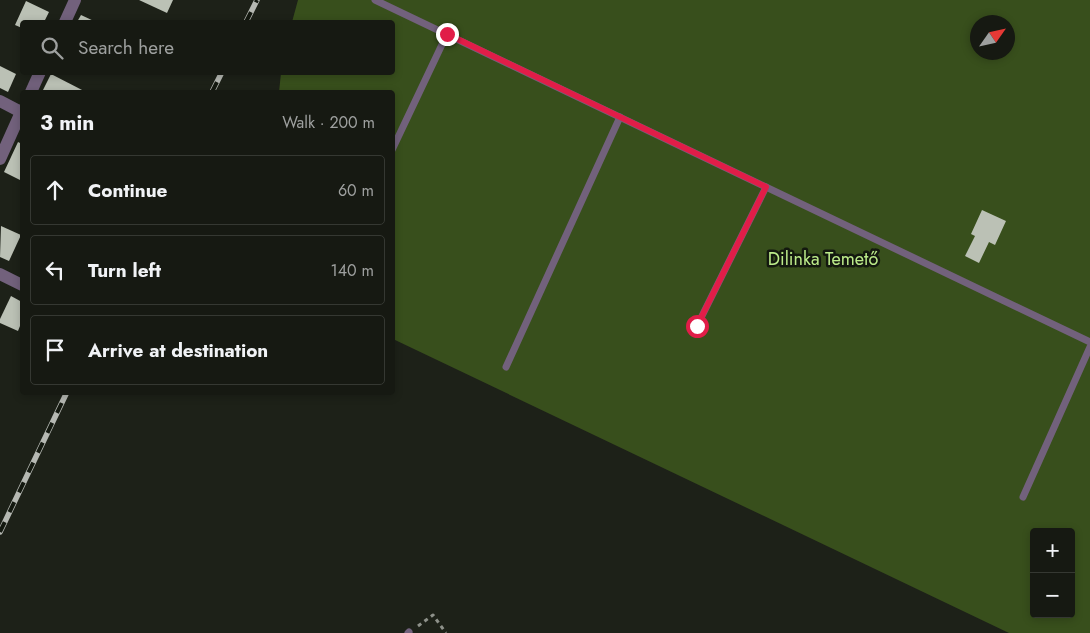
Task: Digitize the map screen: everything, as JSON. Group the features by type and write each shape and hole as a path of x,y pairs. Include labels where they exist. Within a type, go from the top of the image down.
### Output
{"street":[{"path":"65,20 75,0"},
{"path":"32,90 39,75"},
{"path":"0,101 20,110"},
{"path":"0,158 20,115"},
{"path":"0,274 20,284"}],"lane":[{"path":"375,0 1090,342"},
{"path":"395,144 447,34"},
{"path":"506,367 620,117"},
{"path":"697,326 766,187"},
{"path":"1024,497 1090,347"}],"path":[{"path":"409,633 433,615 446,633"}],"green space":[{"name":"Dilinka Temető","path":"298,0 1090,0 1090,633 1009,633 395,340 395,90 279,90 281,75 395,75 395,20 293,20"}],"building":[{"path":"139,0 173,0 167,13"},
{"path":"26,1 49,12 45,20 20,20 20,27 15,25"},
{"path":"81,15 92,20 78,20"},
{"path":"0,66 16,74 8,92 0,88"},
{"path":"50,75 53,75 82,90 43,90"},
{"path":"18,142 20,143 20,180 4,172"},
{"path":"982,210 1006,221 995,245 989,242 979,263 965,256 975,236 971,234"},
{"path":"1,226 20,235 20,237 9,261 0,257"},
{"path":"11,296 20,301 20,326 18,331 0,323 0,319"}],"railway":[{"path":"247,20 257,0"},
{"path":"213,90 220,75"},
{"path":"0,532 66,395"}],"route":[{"path":"447,34 766,187 697,326"}]}
